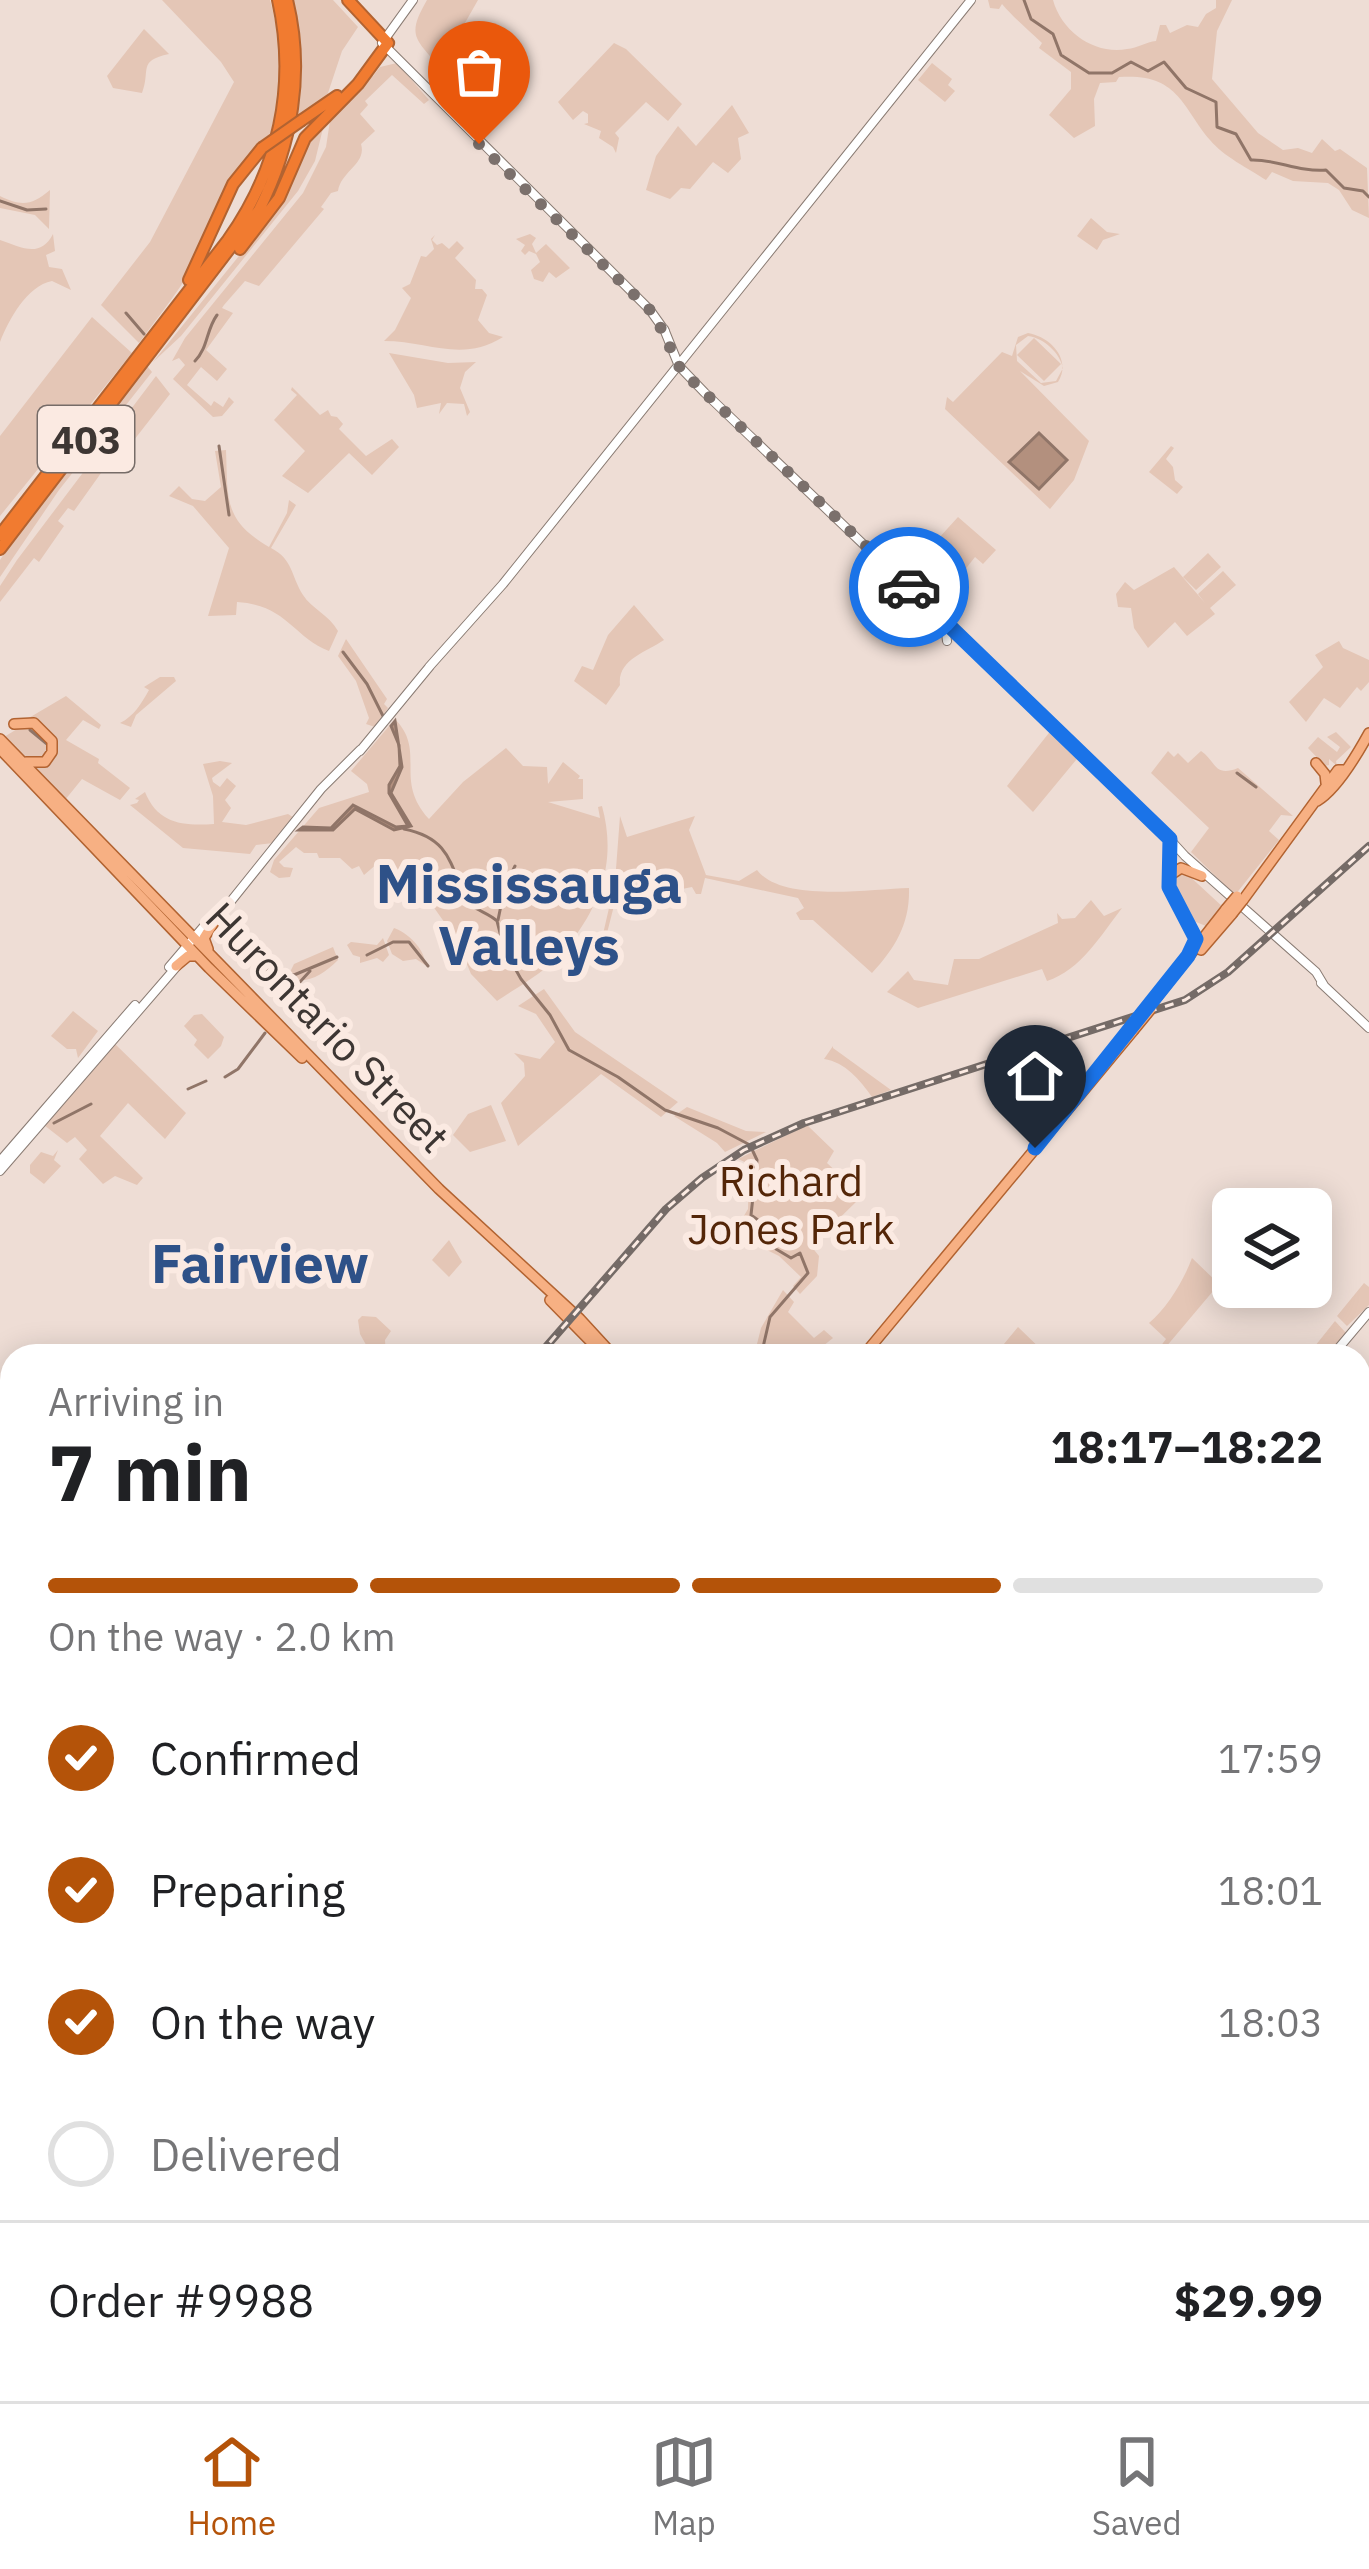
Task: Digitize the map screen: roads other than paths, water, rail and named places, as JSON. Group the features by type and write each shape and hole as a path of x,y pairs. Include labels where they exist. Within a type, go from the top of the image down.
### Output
{"highway":[{"name":"403","path":"0,553 244,217 271,160 283,115 286,79 278,0"},
{"name":"403","path":"0,536 259,210 284,151 296,69 287,0"},
{"path":"345,0 385,43"},
{"path":"166,320 207,247 233,184 262,148 344,90 385,43"},
{"path":"207,281 273,207 310,130 358,84 385,43"},
{"path":"0,525 29,494"}],"main road":[{"path":"416,0 385,43 627,288 664,329 679,362 1170,839 1202,876 1369,1028"},
{"path":"0,1161 218,916 504,579 971,0"},
{"path":"947,624 962,622"},
{"path":"947,624 948,643 968,645"},
{"path":"14,724 34,723 52,745 50,757 39,764 16,755"},
{"path":"1317,801 1324,799 1367,739"},
{"name":"Hurontario Street","path":"1,743 193,943 207,966 597,1344"},
{"name":"Hurontario Street","path":"1,743 19,768 23,783 221,967 442,1192 572,1311 599,1344"},
{"path":"1316,763 1326,776 1323,789"},
{"path":"1042,1142 1338,770 1343,770"},
{"path":"23,783 44,785 64,804"},
{"path":"1170,839 1173,887 1196,939 1188,956"},
{"path":"1171,871 1183,854"},
{"path":"1183,854 1316,972 1325,987"},
{"path":"1171,871 1181,868 1202,876"},
{"path":"1189,924 1206,927 1227,912"},
{"path":"218,916 204,942 221,967"},
{"path":"1189,924 1205,939"},
{"path":"1148,1011 1205,939"},
{"path":"0,1171 193,943"},
{"path":"176,966 192,955 207,966"},
{"path":"873,1344 1131,1031"},
{"path":"1345,1344 1369,1316"}],"waterway":[{"path":"1024,0 1031,19 1053,34 1061,55 1089,73 1112,73 1131,62 1148,71 1164,62 1186,88 1216,102 1217,127 1236,134 1251,160 1326,170 1344,188 1363,191 1369,197"},
{"path":"0,201 27,210 46,209"},
{"path":"126,313 144,334"},
{"path":"195,361 217,315"},
{"path":"219,446 229,515"},
{"path":"343,652 367,684 385,720"},
{"path":"30,730 47,744"},
{"path":"1237,773 1256,787"},
{"path":"404,829 439,846 467,902 497,921 504,949 569,1050 665,1110 750,1145 757,1160 751,1215 769,1228 776,1249 791,1258 800,1253 808,1273 770,1317 764,1344"},
{"path":"498,920 515,866"},
{"path":"367,955 393,942 409,942 428,966"},
{"path":"254,967 294,975 337,957"},
{"path":"299,983 310,971"},
{"path":"225,1077 238,1069 265,1033"},
{"path":"188,1089 206,1081"},
{"path":"54,1123 91,1104"}],"railway":[{"path":"548,1344 666,1209 744,1150 804,1123 1185,1000 1228,972 1369,846"}],"district":[{"name":"Mississauga Valleys","path":"529,914"},
{"name":"Fairview","path":"260,1263"}],"park label":[{"name":"Richard Jones Park","path":"791,1204"}]}
